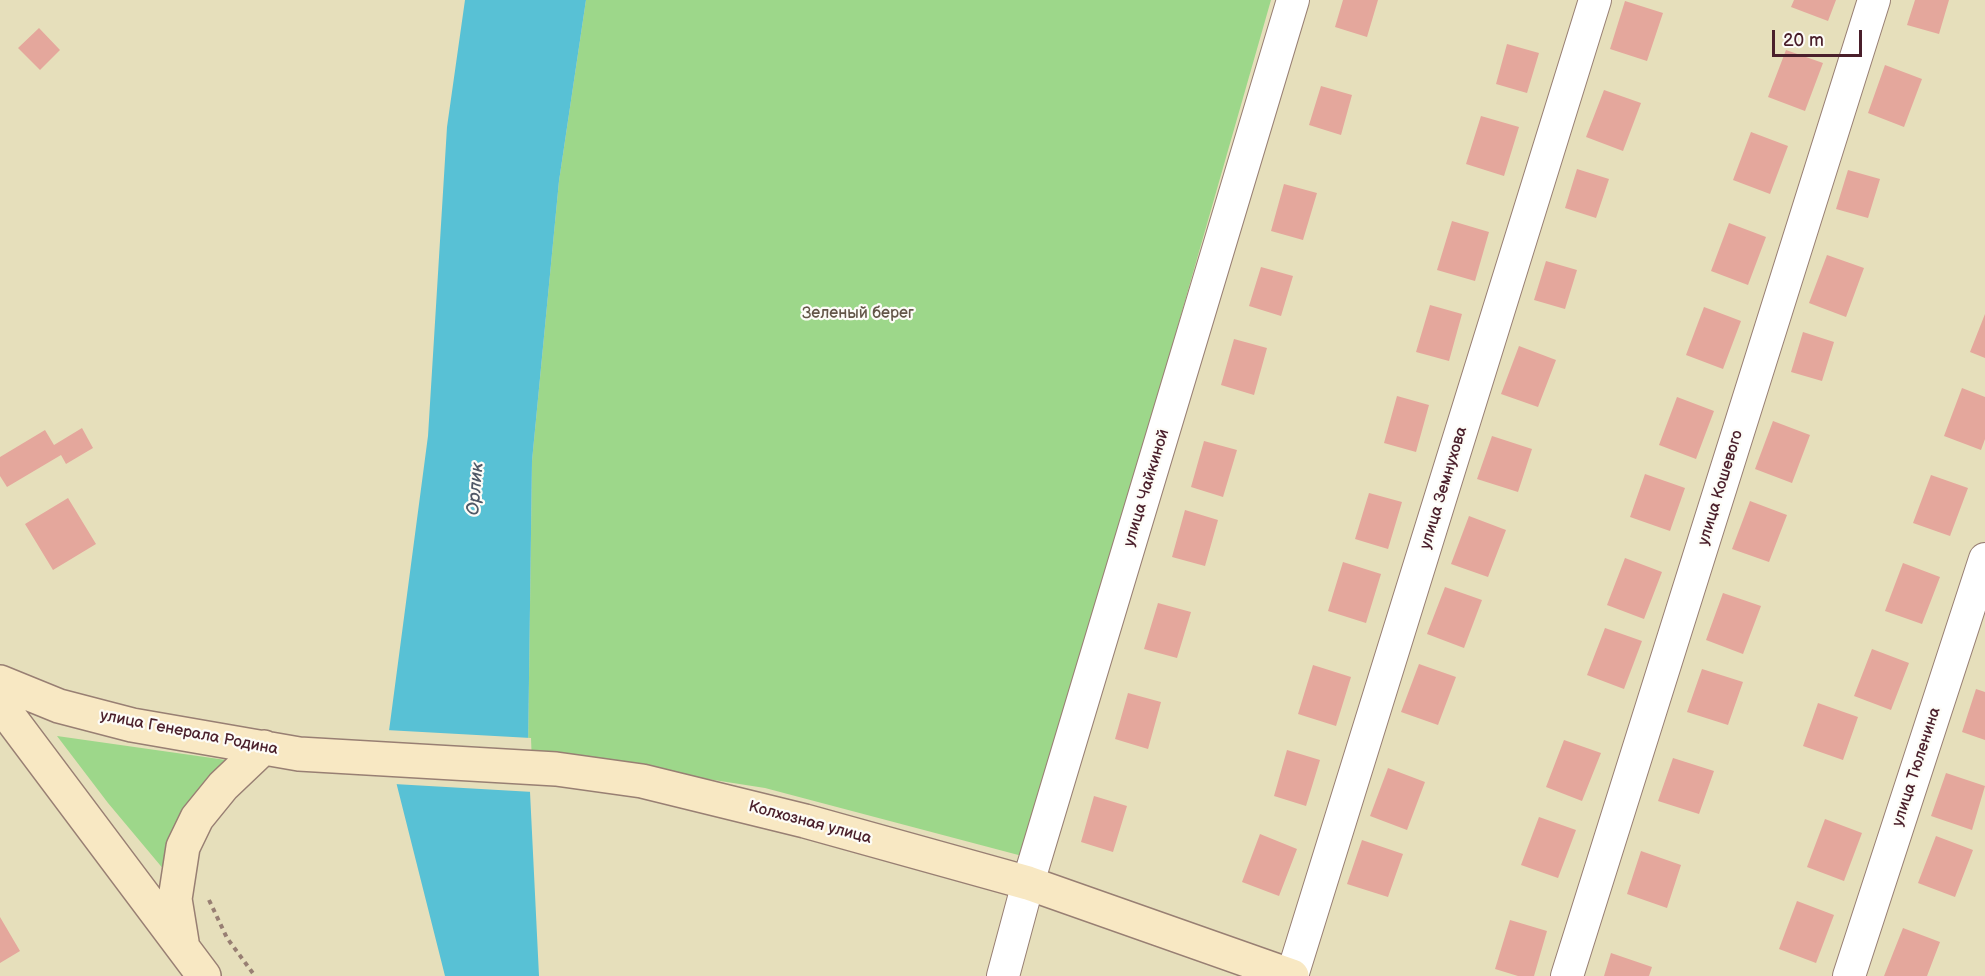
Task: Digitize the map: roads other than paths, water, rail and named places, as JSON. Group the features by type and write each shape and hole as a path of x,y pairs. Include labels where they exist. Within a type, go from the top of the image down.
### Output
{"main road":[{"name":"улица Генерала Родина","path":"0,682 60,706 132,725 299,754 311,754"},
{"path":"0,704 204,976"},
{"path":"182,947 175,899 183,847 197,818 223,786 264,747"},
{"name":"Колхозная улица","path":"311,754 556,769 642,781 805,821 1028,883 1292,976"}],"street":[{"name":"улица Чайкиной","path":"1003,976 1028,883 1293,0"},
{"name":"улица Земнухова","path":"1292,976 1595,0"},
{"name":"улица Кошевого","path":"1567,976 1874,0"},
{"name":"улица Тюленина","path":"1850,976 1985,559"}],"water":[{"name":"Орлик","path":"465,0 586,0 559,181 532,461 528,751 539,976 445,976 387,746 428,436 447,127"}],"park label":[{"name":"Зеленый берег","path":"858,314"}]}
